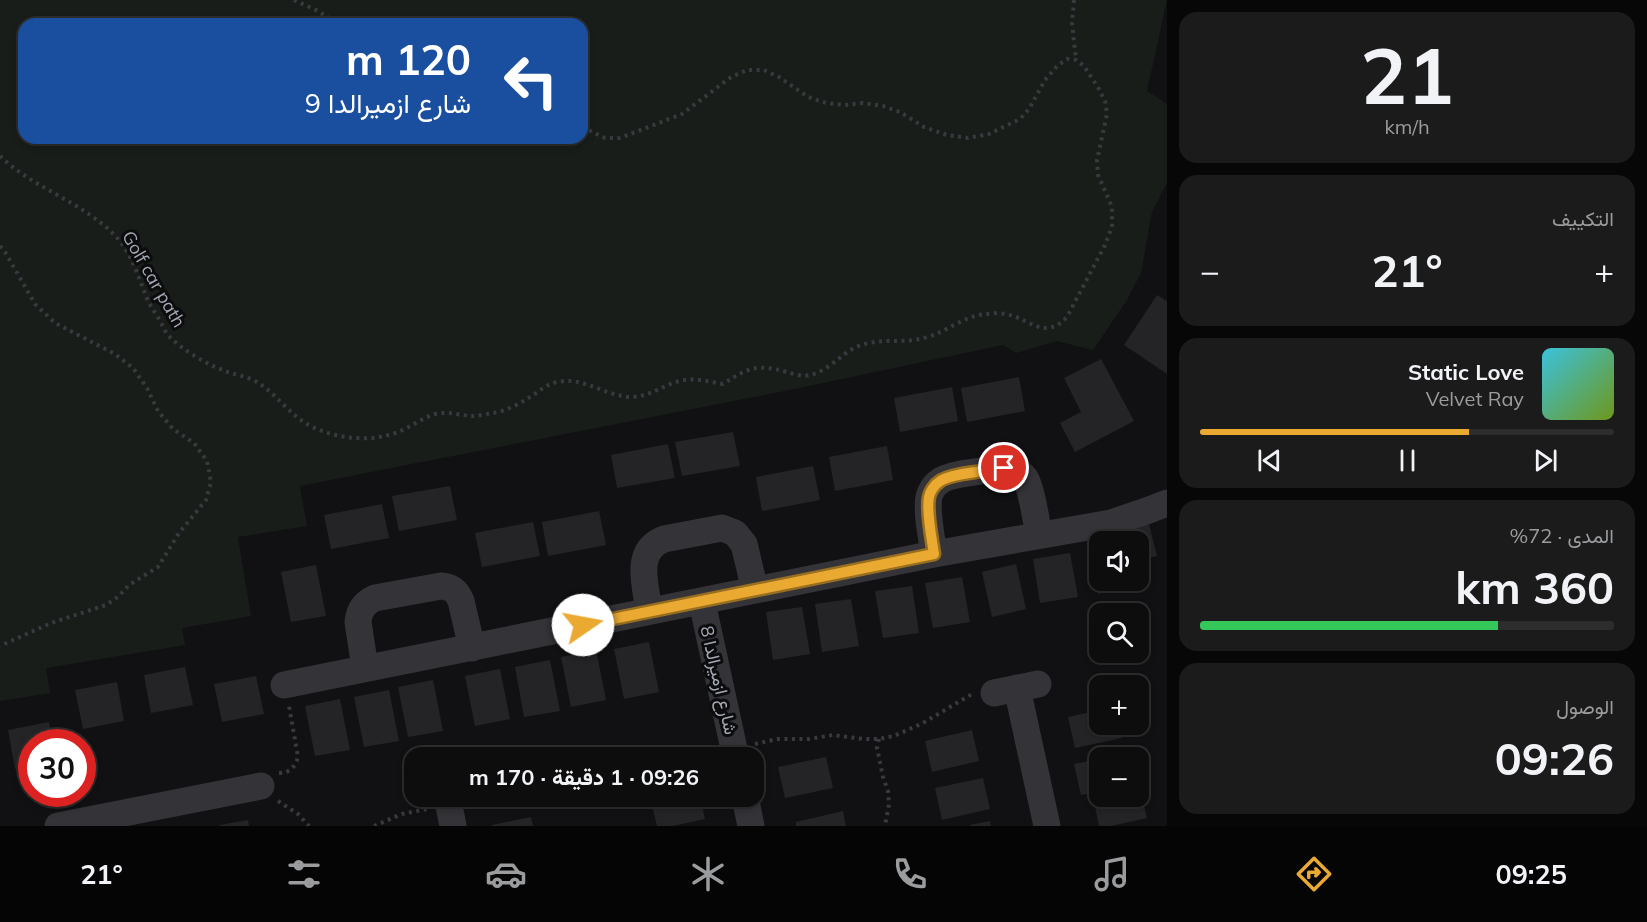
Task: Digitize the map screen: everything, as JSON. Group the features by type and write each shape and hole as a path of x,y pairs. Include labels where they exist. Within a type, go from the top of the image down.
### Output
{"street":[{"path":"934,554 928,507 929,497 939,481 948,477 1004,468 1019,473 1025,479 1028,487 1039,535"},
{"path":"284,685 934,554 1111,523 1167,502"},
{"path":"649,611 644,557 655,542 664,538 722,528 735,533 744,544 755,590"},
{"path":"365,668 358,622 359,614 362,607 375,598 448,586 459,595 472,648"},
{"name":"شارع ازميرالدا 8","path":"702,602 733,747"},
{"path":"1016,688 1047,826"},
{"path":"58,826 152,817 261,786"},
{"path":"747,807 751,826"}],"path":[{"path":"294,0 329,18"},
{"path":"588,131 605,138 620,138 682,114 731,77 747,70 764,70 779,77 808,97 826,103 845,105 863,103 883,106 900,112 924,127 947,135 968,138 990,134 1020,118 1029,109 1045,80 1058,65 1067,59 1076,60 1072,23 1074,0"},
{"name":"Golf car path","path":"0,156 41,187 97,219 119,240 134,265 146,298 168,335 194,356 223,370 254,380 273,392 286,408 307,424 331,434 358,438 384,437 435,414 473,416 497,412 524,401 547,384 561,381 575,380 631,397 646,395 682,381 695,379 723,384 754,368 769,367 808,376 823,370 854,348 873,341 923,339 965,319 985,314 1005,314 1038,328 1049,329 1060,325 1067,317 1112,227 1112,207 1098,175 1097,160 1107,114 1105,101 1084,66 1076,60"},
{"path":"0,246 35,304 55,323 115,354 133,368 147,388 158,411 173,429 194,443 207,461 211,482 206,500 179,533 158,567 129,585 106,605 51,623 0,646"},
{"path":"284,685 298,758 296,765 283,773 260,772 261,786 263,794 298,814 309,826"},
{"path":"755,747 777,739 809,739 833,735 879,739 909,730 970,695 984,691 1016,688"},
{"path":"879,739 877,748 889,804 885,826"}],"shaded area":[{"path":"0,0 1167,0 1147,91 1167,104 1167,182 1152,212 1141,273 1127,300 1093,350 1057,341 1016,353 1003,345 785,391 300,486 307,526 238,537 251,616 182,628 185,645 46,668 50,693 0,701"}],"building":[{"path":"1157,295 1167,301 1167,374 1124,345"},
{"path":"1101,359 1134,421 1075,452 1060,423 1081,412 1064,378"},
{"path":"1019,377 1025,411 967,422 961,388"},
{"path":"952,387 958,421 900,432 894,398"},
{"path":"733,432 740,466 682,476 675,442"},
{"path":"668,444 675,478 617,488 611,455"},
{"path":"887,446 893,480 835,491 829,457"},
{"path":"813,466 820,500 762,511 756,477"},
{"path":"450,486 457,520 399,531 392,496"},
{"path":"382,504 389,538 331,549 324,515"},
{"path":"599,511 606,545 548,556 542,522"},
{"path":"1147,516 1157,556 1149,558 1149,531 1128,531 1126,521"},
{"path":"533,522 540,556 482,567 475,533"},
{"path":"1070,553 1078,597 1040,603 1033,559"},
{"path":"1016,564 1026,609 992,617 982,572"},
{"path":"316,565 326,616 291,622 281,572"},
{"path":"962,577 970,622 933,628 925,583"},
{"path":"912,586 919,633 883,638 875,591"},
{"path":"1097,591 1113,591 1098,594"},
{"path":"851,599 859,646 822,652 815,604"},
{"path":"802,607 810,654 773,660 766,612"},
{"path":"649,642 659,692 624,699 614,649"},
{"path":"596,650 606,700 571,707 561,657"},
{"path":"550,660 560,711 524,717 515,667"},
{"path":"185,667 193,705 151,713 144,675"},
{"path":"500,669 510,719 475,726 465,676"},
{"path":"256,676 264,714 222,722 214,684"},
{"path":"433,680 443,731 408,737 398,687"},
{"path":"117,682 124,721 83,729 75,690"},
{"path":"389,690 399,741 364,747 354,697"},
{"path":"340,699 350,750 315,756 305,706"},
{"path":"1089,712 1089,735 1121,735 1122,738 1075,748 1068,717"},
{"path":"49,722 50,729 18,729 18,768 15,769 8,730"},
{"path":"972,730 979,761 932,772 925,741"},
{"path":"826,757 833,788 785,798 778,767"},
{"path":"1089,761 1089,793 1081,795 1074,764"},
{"path":"983,778 990,809 942,820 935,788"},
{"path":"652,807 702,807 705,819 673,826 657,826"},
{"path":"1095,807 1144,807 1147,818 1111,826 1099,826"},
{"path":"843,811 846,826 796,826 796,822"},
{"path":"531,817 533,826 492,826 492,825"},
{"path":"248,820 249,826 220,826 220,825"},
{"path":"990,821 991,826 970,826 970,825"}],"route":[{"path":"583,625 934,554 928,507 933,488 939,481 948,477 1004,468"}]}
